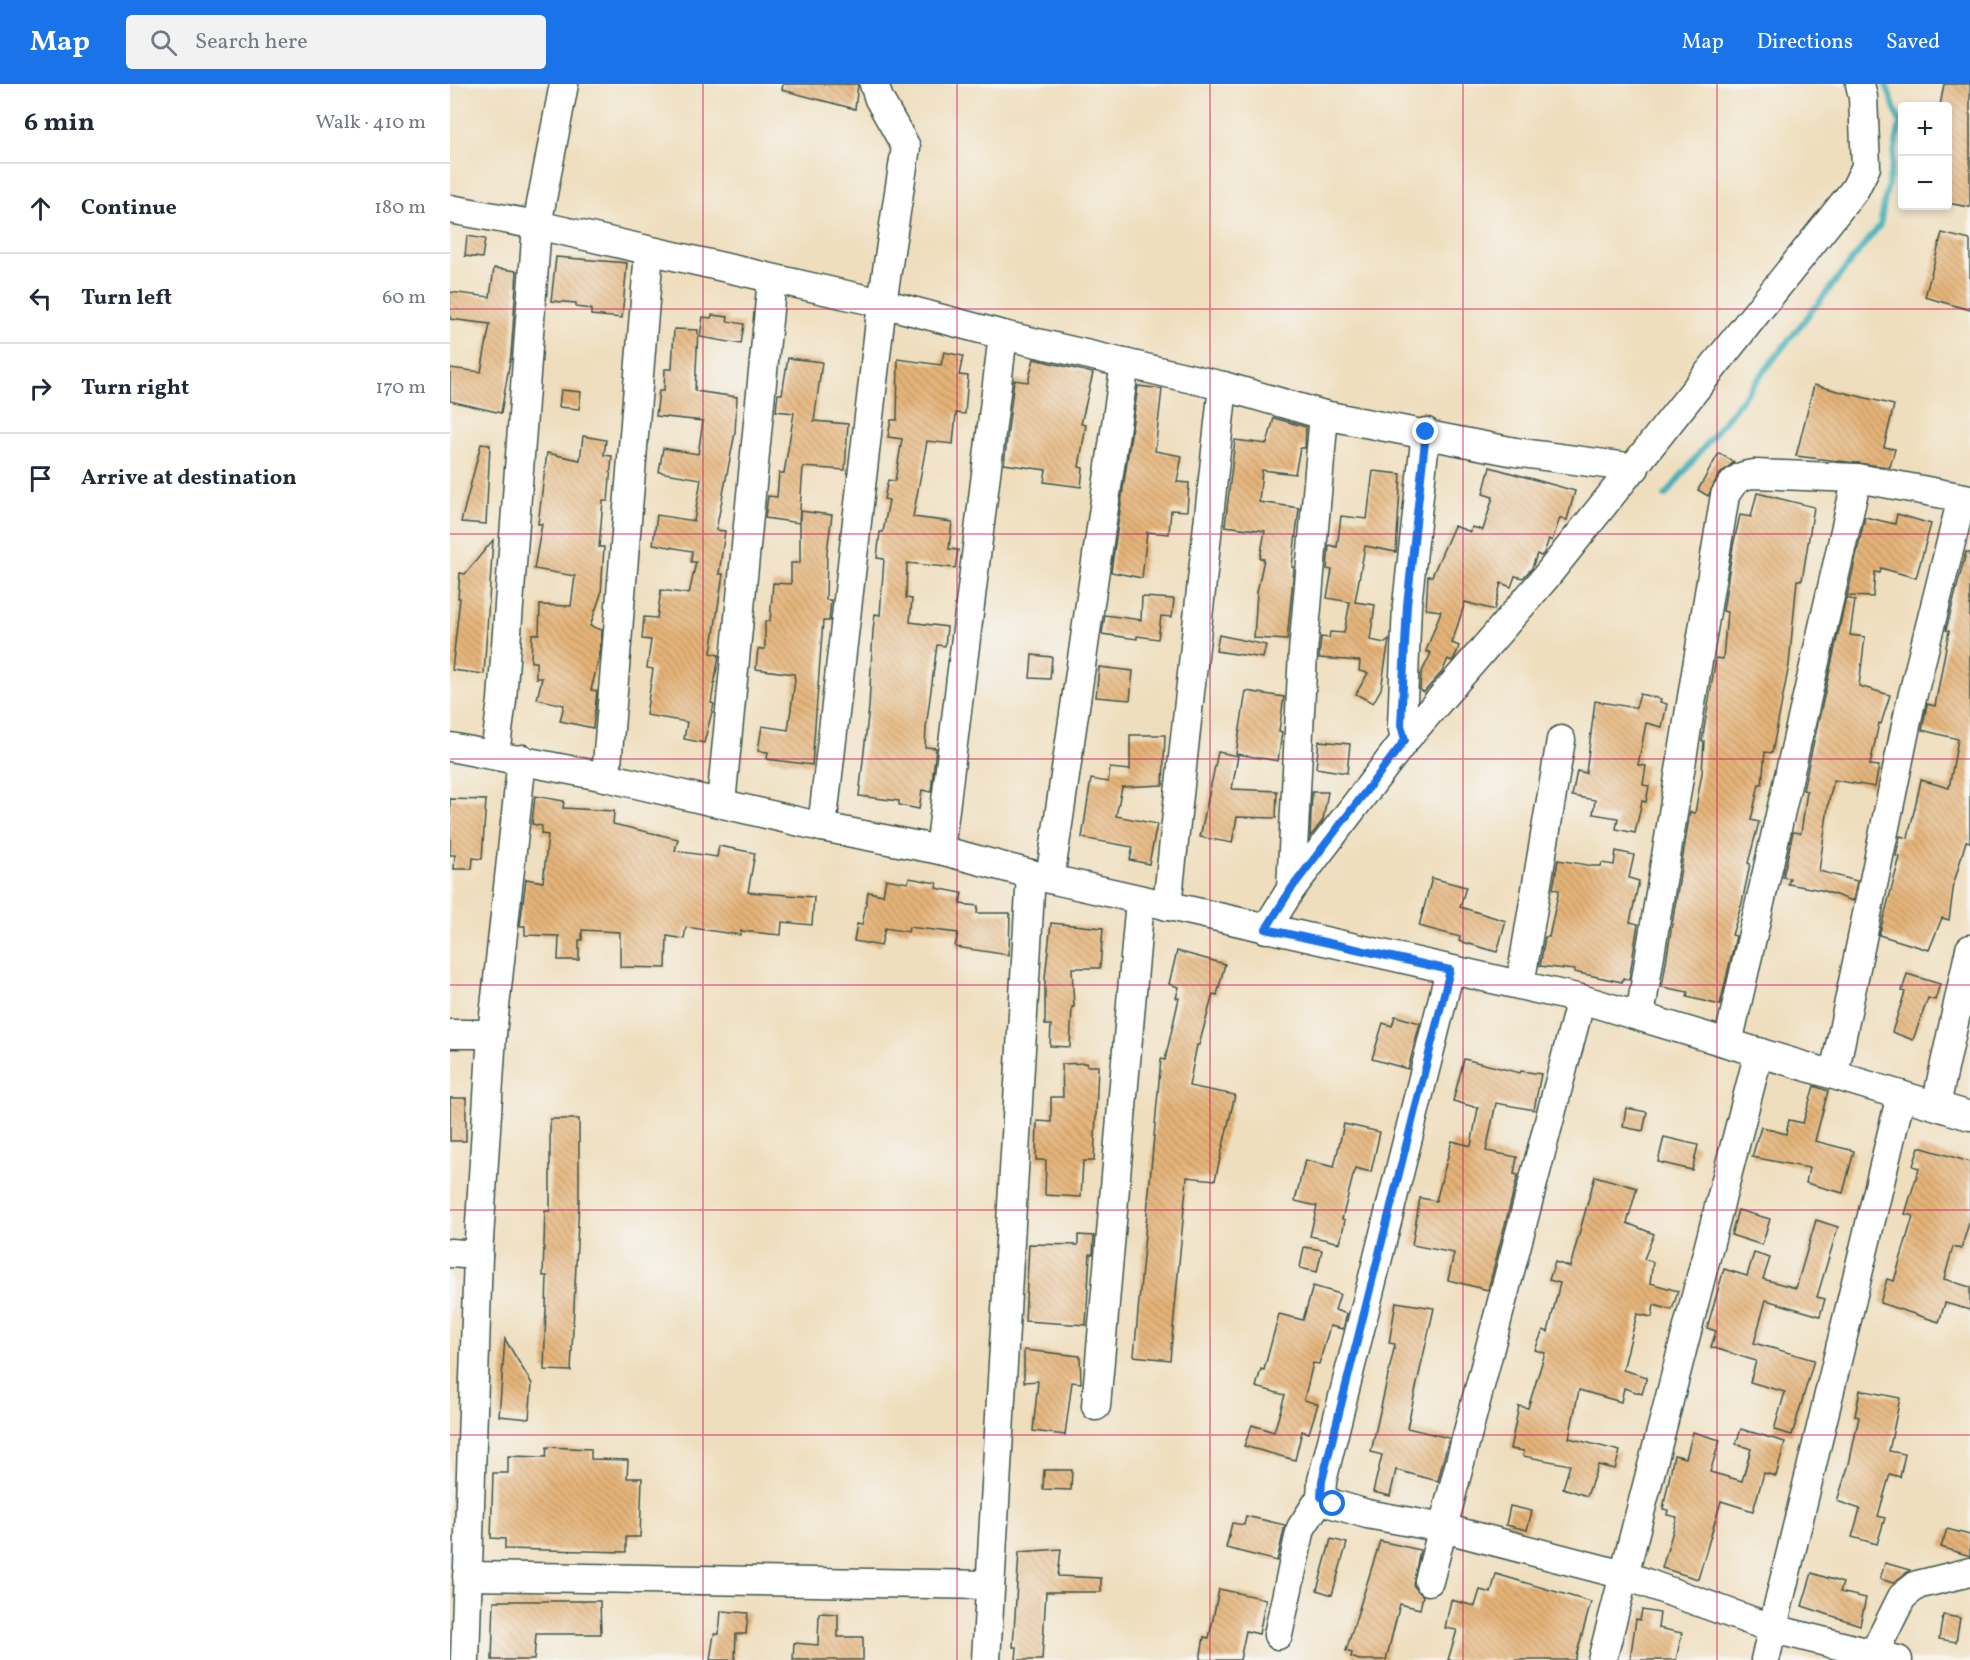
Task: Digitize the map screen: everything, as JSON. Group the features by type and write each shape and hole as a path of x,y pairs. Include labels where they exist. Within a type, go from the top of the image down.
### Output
{"street":[{"path":"465,1660 478,1255 508,757 502,700 537,225 564,84"},
{"path":"822,827 882,303 906,147 879,99 874,84"},
{"path":"1266,929 1291,889 1405,740 1545,578 1635,468 1802,252 1856,189 1866,166 1863,97 1860,84"},
{"path":"450,209 537,225 882,303 1003,335 1223,386 1324,415 1426,432 1515,452 1635,468"},
{"path":"606,777 649,252"},
{"path":"721,803 772,279"},
{"path":"940,850 1003,335"},
{"path":"986,1660 1041,877 1125,363"},
{"path":"1096,1406 1153,903 1223,386"},
{"path":"1291,889 1303,652 1324,415"},
{"path":"1405,740 1401,725 1407,605 1426,432"},
{"path":"1640,1016 1725,495 1734,480 1744,474 1857,478 1966,499 1910,706 1834,1074"},
{"path":"1728,1043 1857,478"},
{"path":"1520,985 1561,740"},
{"path":"450,747 606,777 822,827 940,850 1041,877 1581,999 1970,1116"},
{"path":"1936,1105 1970,949"},
{"path":"1278,1635 1301,1527 1321,1497 1322,1481 1450,970"},
{"path":"1429,1581 1581,999"},
{"path":"450,1034 492,1034"},
{"path":"1602,1660 1759,1052"},
{"path":"1765,1660 1901,1095"},
{"path":"450,1253 478,1255"},
{"path":"1321,1497 1333,1504 1367,1514 1443,1528 1624,1575 1774,1629 1886,1657 1902,1597 1917,1585 1970,1572"},
{"path":"467,1575 990,1585"}],"building":[{"path":"783,84 858,84 855,109 782,90"},
{"path":"1944,84 1970,84 1970,207 1952,204 1952,102 1941,102"},
{"path":"1942,233 1970,240 1970,310 1925,297"},
{"path":"467,236 485,239 482,258 465,256"},
{"path":"556,257 627,263 622,318 591,315 591,309 576,307 576,303 551,301"},
{"path":"494,268 517,271 511,355 501,413 450,401 450,368 481,372 490,324 450,319 450,292 490,297"},
{"path":"712,315 728,317 727,321 744,324 741,344 700,337 703,317 711,318"},
{"path":"674,329 698,330 695,391 737,397 735,433 716,530 725,531 719,574 723,574 711,653 719,655 711,703 714,704 704,743 684,739 687,722 646,715 653,669 647,668 651,640 642,639 644,617 657,618 661,590 689,594 696,562 691,562 692,551 653,544 657,515 694,521 701,479 659,472 663,448 698,454 703,421 656,416 659,391 664,391 665,369 672,369"},
{"path":"944,352 963,356 959,375 968,376 965,414 956,413 953,444 927,441 913,517 952,522 949,549 958,550 955,568 907,563 906,598 912,599 910,622 947,627 945,646 937,645 926,728 925,747 936,748 931,792 922,790 919,809 899,805 899,801 859,796 869,707 873,630 875,614 880,615 884,559 877,558 880,532 883,532 889,500 884,499 888,480 895,481 902,439 888,437 891,420 897,420 898,359 941,365"},
{"path":"788,358 822,362 814,421 848,424 845,470 803,467 799,523 765,518 768,496 777,497 779,473 784,473 794,413 776,411 778,394 782,394"},
{"path":"1034,359 1093,373 1081,424 1086,425 1079,467 1083,468 1081,487 1044,482 1046,470 1004,464 1014,380 1028,382"},
{"path":"1814,385 1894,405 1884,447 1895,449 1890,467 1796,456"},
{"path":"1138,386 1162,389 1155,451 1182,456 1177,482 1189,483 1187,511 1171,510 1169,534 1147,532 1142,578 1111,572"},
{"path":"561,390 581,392 579,409 559,407"},
{"path":"1274,418 1306,427 1305,448 1300,448 1295,474 1262,470 1259,502 1299,508 1287,640 1254,638 1257,592 1264,559 1260,558 1265,531 1225,526 1235,440 1267,444"},
{"path":"583,436 606,440 604,455 612,456 608,501 603,501 599,547 604,547 601,594 590,626 602,630 600,654 591,690 597,691 593,728 560,721 564,705 537,699 542,678 536,678 536,662 531,662 532,634 539,634 540,605 571,606 575,576 534,569 542,524 538,524 547,453 580,460"},
{"path":"481,444 490,445 486,524 461,522"},
{"path":"1719,453 1734,462 1718,476 1708,496 1698,490"},
{"path":"1490,467 1575,491 1567,520 1560,518 1552,541 1549,539 1541,556 1537,554 1532,568 1523,578 1515,576 1511,587 1501,583 1494,610 1465,602 1452,643 1459,646 1455,657 1452,661 1448,659 1442,672 1424,692 1420,690 1421,674 1431,653 1426,651 1441,611 1426,609 1428,576 1432,576 1454,526 1471,532 1472,527 1483,530 1493,497 1483,494"},
{"path":"1373,471 1401,474 1396,552 1365,546 1355,602 1375,605 1370,640 1385,643 1389,640 1381,689 1373,703 1356,694 1368,673 1359,671 1360,661 1319,658 1321,637 1329,638 1330,632 1344,633 1350,602 1327,598 1332,570 1327,569 1329,545 1337,547 1341,516 1367,519"},
{"path":"1757,493 1814,507 1802,580 1797,580 1789,665 1772,753 1765,752 1762,784 1759,784 1751,820 1759,822 1748,863 1750,864 1742,903 1732,935 1736,936 1720,1005 1687,997 1688,992 1662,987 1690,812 1695,813 1702,773 1704,741 1702,741 1716,658 1723,659 1727,612 1723,611 1733,546 1740,515 1751,517"},
{"path":"800,511 832,515 827,551 826,600 831,600 829,621 823,621 812,765 767,759 768,752 758,751 762,726 788,730 794,674 756,669 758,649 765,649 765,621 770,621 773,583 791,584 791,563 800,563"},
{"path":"1897,514 1931,524 1916,578 1881,568 1880,573 1875,572 1873,597 1847,596 1865,517 1895,524"},
{"path":"493,540 484,674 452,670 460,598 458,598 460,573 465,574"},
{"path":"1966,552 1970,553 1970,842 1966,841 1954,883 1949,920 1942,918 1929,950 1879,935 1900,857 1896,856 1900,836 1908,838 1921,780 1949,788 1958,739 1922,730 1927,704 1935,706 1949,631 1946,630"},
{"path":"1142,597 1174,599 1172,617 1161,616 1158,639 1137,636 1137,639 1102,634 1105,615 1141,620"},
{"path":"1846,598 1855,600 1850,635 1865,637 1859,686 1890,695 1881,724 1879,723 1870,765 1879,766 1875,787 1834,780 1829,800 1819,871 1857,881 1853,901 1821,890 1788,884 1790,878 1783,877 1793,832 1801,833 1807,791 1803,790"},
{"path":"1219,635 1266,645 1263,658 1216,651"},
{"path":"1032,655 1052,657 1050,679 1030,678"},
{"path":"1099,667 1133,671 1130,700 1096,697"},
{"path":"1246,691 1284,697 1279,731 1282,732 1278,761 1236,754"},
{"path":"1640,694 1661,699 1660,702 1667,704 1662,727 1646,723 1638,765 1646,766 1643,785 1649,786 1646,802 1642,801 1635,833 1616,829 1618,818 1593,814 1595,800 1572,796 1577,771 1586,773 1595,701 1636,708"},
{"path":"1130,735 1165,735 1163,785 1122,787 1116,816 1157,824 1149,864 1130,860 1133,847 1082,838 1091,779 1108,782 1110,768 1130,770"},
{"path":"1319,741 1350,744 1347,773 1316,768"},
{"path":"1218,752 1238,756 1232,789 1277,791 1276,818 1237,817 1232,843 1200,837"},
{"path":"1312,792 1328,792 1323,820 1310,837"},
{"path":"535,796 564,801 563,808 614,811 613,824 678,839 675,851 717,857 719,846 755,853 748,892 814,897 812,925 782,922 781,935 741,931 740,935 686,927 684,939 667,936 666,968 620,967 620,932 582,930 582,940 579,940 579,960 558,960 559,936 525,935 525,926 520,926 526,879 543,882 548,835 541,834 542,826 532,824"},
{"path":"450,799 486,800 482,859 473,858 472,869 454,869 455,855 450,855"},
{"path":"1616,851 1634,855 1629,878 1639,881 1630,922 1638,924 1629,980 1623,978 1622,982 1574,972 1575,970 1540,966 1545,937 1549,937 1559,890 1553,889 1558,860 1593,866 1601,866 1602,863 1614,865"},
{"path":"909,878 937,883 936,888 962,893 960,904 978,906 977,913 1010,913 1009,955 955,947 958,933 909,927 908,932 885,928 881,946 854,941 857,924 862,925 868,892 883,895 886,879 908,883"},
{"path":"1432,878 1466,887 1460,907 1506,921 1497,952 1459,941 1460,937 1419,926"},
{"path":"1051,923 1103,928 1100,968 1072,968 1074,1007 1072,1007 1070,1047 1050,1046 1051,1025 1045,1025 1045,978"},
{"path":"1177,951 1225,964 1217,995 1213,994 1199,1045 1197,1045 1189,1086 1235,1095 1215,1180 1187,1177 1170,1360 1134,1356 1161,1059 1165,1060 1179,998 1176,998 1179,987 1169,984"},
{"path":"1907,974 1940,984 1935,1000 1928,998 1913,1040 1892,1032 1905,992 1902,991"},
{"path":"1395,1016 1420,1023 1408,1069 1372,1059 1383,1023 1392,1026"},
{"path":"1464,1059 1520,1073 1521,1071 1541,1074 1534,1110 1496,1103 1486,1151 1517,1157 1514,1174 1518,1175 1488,1290 1448,1280 1454,1253 1412,1245 1420,1198 1436,1201 1452,1141 1471,1146 1478,1108 1453,1101"},
{"path":"1086,1063 1087,1066 1098,1066 1094,1161 1083,1161 1081,1197 1045,1195 1046,1160 1036,1160 1037,1121 1051,1122 1051,1097 1063,1097 1062,1064"},
{"path":"1814,1086 1828,1091 1815,1141 1854,1151 1843,1193 1806,1183 1809,1168 1752,1157 1761,1127 1786,1134 1789,1120 1803,1123"},
{"path":"450,1098 466,1098 466,1141 450,1141"},
{"path":"1626,1108 1647,1112 1643,1131 1623,1127"},
{"path":"550,1119 579,1119 579,1200 571,1371 544,1370 547,1276 543,1276 545,1211 550,1211"},
{"path":"1344,1124 1380,1132 1371,1172 1355,1168 1342,1219 1345,1220 1340,1243 1310,1236 1317,1206 1295,1201 1305,1160 1334,1167"},
{"path":"1664,1137 1698,1145 1692,1170 1658,1162"},
{"path":"1919,1147 1970,1162 1970,1220 1961,1249 1953,1247 1944,1279 1970,1287 1970,1310 1945,1303 1939,1322 1880,1303 1887,1279 1894,1281 1913,1216 1905,1214 1919,1168 1913,1166"},
{"path":"1595,1176 1637,1188 1627,1223 1654,1234 1644,1259 1653,1262 1650,1283 1678,1291 1672,1310 1654,1305 1652,1317 1637,1314 1623,1370 1647,1377 1642,1394 1624,1388 1621,1402 1579,1390 1569,1438 1620,1451 1615,1469 1598,1465 1587,1496 1563,1488 1570,1465 1523,1456 1524,1451 1510,1449 1519,1406 1528,1408 1545,1353 1535,1350 1543,1330 1548,1332 1560,1283 1549,1280 1555,1262 1570,1267"},
{"path":"1738,1210 1770,1219 1762,1245 1731,1235"},
{"path":"1816,1220 1838,1227 1817,1297 1825,1299 1820,1316 1766,1300 1754,1343 1814,1360 1792,1435 1774,1430 1785,1392 1750,1382 1756,1361 1711,1347 1716,1331 1707,1328 1724,1269 1747,1276 1754,1253 1770,1258 1763,1279 1796,1288"},
{"path":"1078,1235 1094,1236 1093,1254 1090,1254 1086,1325 1025,1321 1029,1244 1078,1245"},
{"path":"1304,1247 1322,1250 1317,1272 1300,1268"},
{"path":"1313,1286 1340,1294 1335,1310 1347,1314 1343,1329 1330,1326 1319,1364 1313,1363 1304,1400 1318,1404 1309,1433 1302,1431 1295,1460 1244,1446 1252,1425 1274,1432 1285,1395 1256,1387 1261,1369 1264,1370 1279,1314 1303,1320"},
{"path":"1396,1302 1434,1308 1407,1428 1449,1438 1438,1481 1396,1470 1390,1496 1373,1492 1382,1455 1371,1452 1395,1344 1389,1343"},
{"path":"505,1339 532,1384 529,1419 499,1416"},
{"path":"1024,1350 1080,1356 1081,1383 1072,1382 1065,1435 1033,1431 1038,1381 1024,1382"},
{"path":"1860,1390 1900,1398 1889,1451 1905,1454 1900,1477 1890,1474 1878,1516 1885,1518 1877,1544 1852,1537 1860,1509 1837,1501 1849,1464 1859,1417 1855,1416"},
{"path":"1741,1429 1785,1442 1776,1476 1764,1473 1753,1511 1721,1501 1698,1579 1662,1568 1677,1517 1667,1515 1668,1510 1663,1509 1674,1455 1686,1458 1693,1432 1720,1440 1710,1472 1742,1481 1751,1449 1736,1444"},
{"path":"547,1447 591,1449 591,1459 628,1460 627,1478 642,1478 640,1537 626,1537 626,1552 505,1549 505,1539 491,1538 493,1473 508,1473 508,1456 546,1457"},
{"path":"1044,1470 1072,1470 1071,1490 1043,1489"},
{"path":"1510,1506 1532,1511 1527,1530 1506,1525"},
{"path":"1246,1516 1285,1525 1277,1561 1226,1548 1232,1523 1244,1525"},
{"path":"1947,1529 1970,1535 1970,1556 1941,1547"},
{"path":"1331,1539 1347,1543 1332,1595 1317,1590"},
{"path":"1380,1541 1420,1550 1413,1585 1423,1596 1420,1609 1400,1604 1386,1660 1359,1660 1351,1657 1352,1653 1346,1651"},
{"path":"1061,1549 1058,1576 1101,1578 1101,1592 1046,1592 1042,1660 1016,1660 1017,1647 1013,1647 1019,1552"},
{"path":"1885,1563 1910,1570 1893,1583 1880,1579"},
{"path":"1812,1573 1843,1583 1840,1592 1866,1598 1860,1625 1802,1606"},
{"path":"1496,1574 1591,1602 1575,1660 1448,1660 1457,1630 1445,1628 1451,1600 1475,1606 1480,1590 1491,1593"},
{"path":"1219,1589 1266,1599 1259,1634 1246,1631 1240,1660 1200,1660 1204,1637 1209,1638"},
{"path":"494,1601 600,1601 601,1634 536,1634 534,1660 492,1660"},
{"path":"1642,1610 1660,1613 1658,1628 1682,1633 1676,1660 1630,1660 1636,1619 1640,1620"},
{"path":"721,1611 748,1613 746,1634 736,1634 735,1660 710,1660 714,1634 719,1634"},
{"path":"819,1613 838,1614 838,1637 863,1637 863,1660 793,1660 794,1643 818,1645"},
{"path":"1943,1615 1960,1618 1956,1642 1939,1639"}],"waterway":[{"path":"1665,496 1880,225 1900,123 1886,84"}],"route":[{"path":"1333,1504 1321,1497 1322,1481 1450,970 1266,929 1291,889 1365,796 1405,740 1401,725 1407,605 1426,432"}]}
